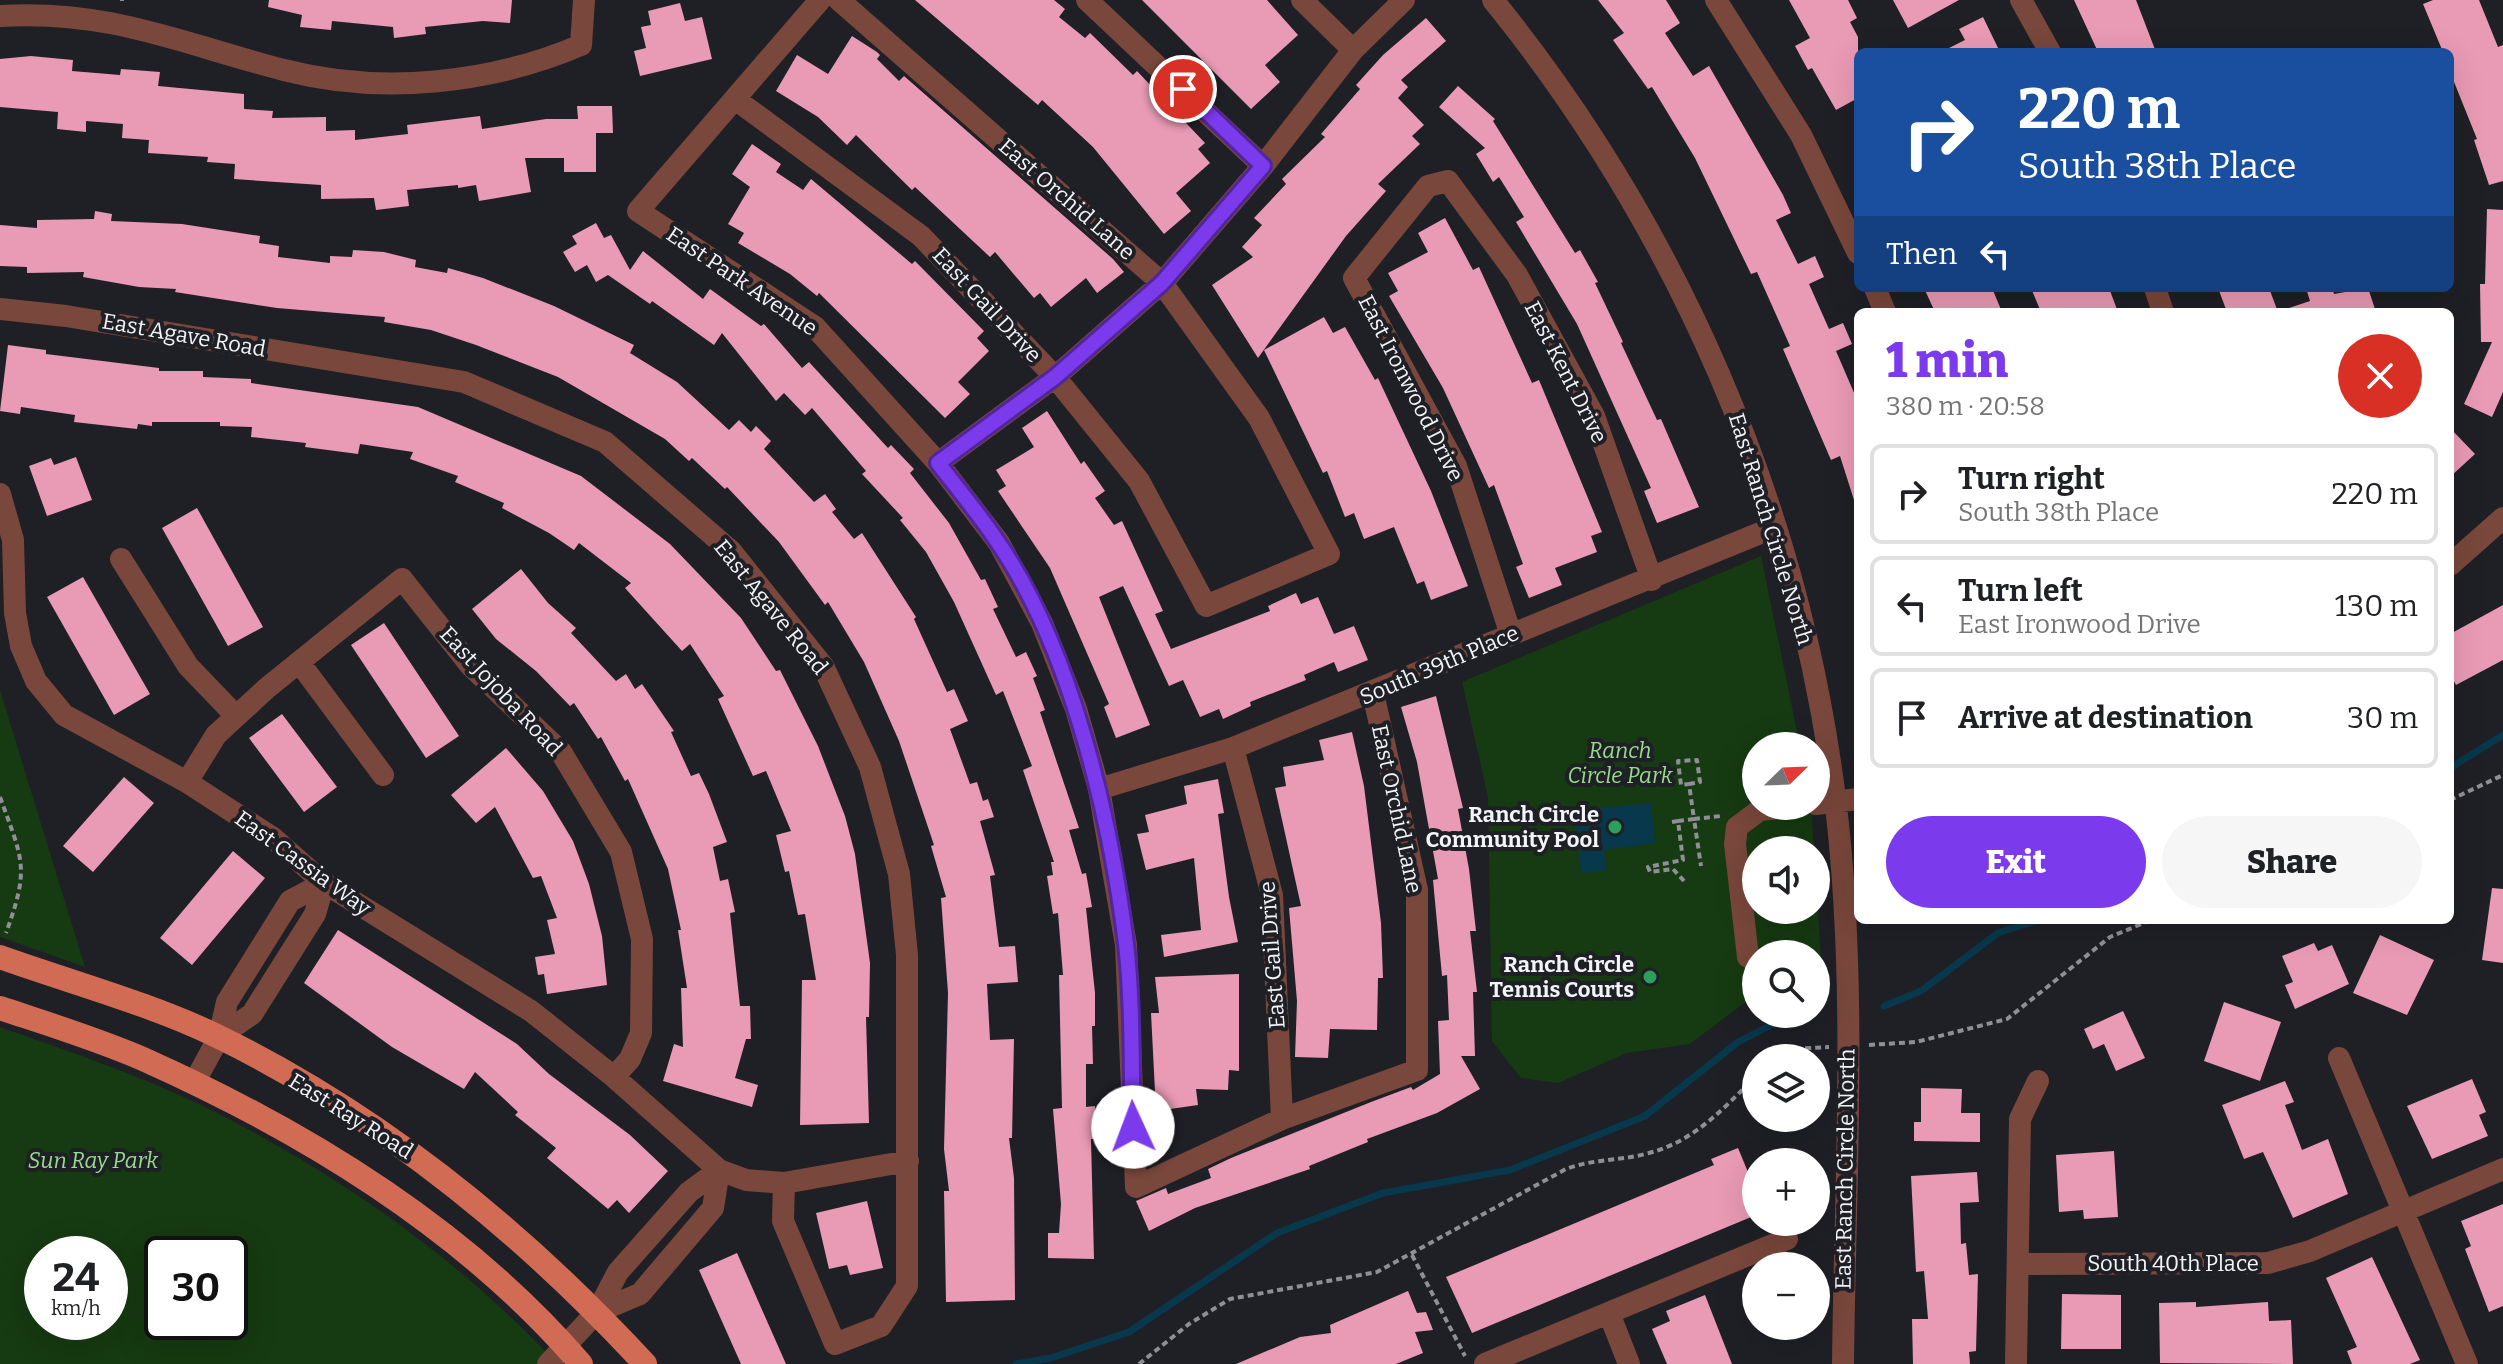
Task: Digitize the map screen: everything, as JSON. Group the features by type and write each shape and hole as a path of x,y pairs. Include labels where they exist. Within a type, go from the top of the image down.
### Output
{"main road":[{"name":"East Ray Road","path":"3,945 219,1037 314,1092 421,1160 517,1236 597,1312 645,1364"},
{"name":"East Ray Road","path":"0,1008 140,1058 194,1083 319,1150 396,1201 489,1275 573,1355"}],"street":[{"path":"0,16 62,14 134,25 285,70 350,82 466,79 557,56 581,45 584,0"},
{"path":"735,99 820,0"},
{"name":"East Orchid Lane","path":"839,0 1162,283 1259,418 1329,554 1206,606"},
{"path":"1087,0 1263,166"},
{"path":"1302,0 1353,50"},
{"path":"938,463 1055,377 1162,283 1263,166 1353,50 1404,0"},
{"name":"East Ranch Circle North","path":"1493,0 1568,98 1643,217 1695,318 1732,403 1775,527 1810,653 1836,801 1847,1044 1843,1364"},
{"path":"1716,0 1801,135 1854,245"},
{"path":"2021,0 2048,48"},
{"name":"East Park Avenue","path":"735,99 638,211 815,327 938,463 999,543 1042,623 1076,709 1099,789 1126,945 1136,1187 1282,1119"},
{"name":"East Gail Drive","path":"735,99 921,236 1055,377 1139,481 1206,606"},
{"name":"East Kent Drive","path":"1354,278 1428,186 1448,181 1517,275 1594,416 1652,580"},
{"name":"East Ironwood Drive","path":"1354,278 1456,466 1511,635"},
{"name":"East Agave Road","path":"0,309 82,318 464,382 605,442 731,551 823,666 870,767 899,874 907,955 907,1286 881,1326 835,1344 783,1221 784,1183"},
{"name":"East Cassia Way","path":"0,494 13,540 21,646 36,681 64,715 187,782 273,838 324,883 531,1011 614,1077 719,1170"},
{"path":"2454,561 2503,518"},
{"name":"South 39th Place","path":"1099,789 1233,748 1652,580 1775,527"},
{"path":"121,559 188,666 236,716"},
{"name":"East Jojoba Road","path":"299,662 402,579 470,665 561,752 621,852 642,939 641,1033 630,1059 614,1077"},
{"path":"187,782 216,735 299,662 383,775"},
{"name":"East Orchid Lane","path":"1282,1119 1417,1070 1417,890 1373,693"},
{"name":"East Gail Drive","path":"1233,748 1272,895 1282,1119"},
{"path":"1746,820 1737,827 1735,844 1746,940"},
{"path":"194,1083 219,1037 227,1002 290,901 324,883"},
{"path":"2339,1058 2467,1364"},
{"path":"2016,1364 2020,1119 2038,1081"},
{"path":"719,1170 746,1180 784,1183 908,1161"},
{"name":"South 40th Place","path":"2018,1264 2268,1263 2310,1251 2503,1169"},
{"path":"597,1312 640,1294 713,1208 719,1170"},
{"path":"548,1364 573,1355 618,1272 689,1192 719,1170"},
{"path":"1485,1364 1787,1239"},
{"path":"1609,1313 1629,1364"}],"path":[{"path":"1697,760 1700,782 1689,784 1681,785 1678,761 1697,760"},
{"path":"2454,798 2503,775"},
{"path":"1689,784 1701,866"},
{"path":"0,797 23,859 22,891 3,945"},
{"path":"1673,869 1650,872 1648,867 1683,860 1675,822 1727,815"},
{"path":"1671,863 1684,881"},
{"path":"1830,1046 1916,1042 2007,1019 2110,937 2141,924"},
{"path":"1139,1364 1189,1324 1230,1299 1377,1272 1566,1169 1596,1160 1649,1154 1680,1141 1725,1109 1742,1091"},
{"path":"1412,1255 1469,1364"}],"green space":[{"name":"Ranch Circle Park","path":"1761,556 1797,732 1742,732 1742,820 1812,820 1813,836 1742,836 1742,924 1819,924 1820,940 1742,940 1742,1005 1690,1044 1627,1053 1558,1083 1521,1078 1492,1041 1488,797 1462,682"},
{"path":"0,690 85,967 0,937"},
{"name":"Sun Ray Park","path":"0,1027 167,1090 221,1115 312,1166 442,1257 521,1327 557,1364 0,1364"}],"water":[{"name":"Ranch Circle Community Pool","path":"1651,803 1655,843 1604,850 1606,871 1581,873 1574,810"}],"building":[{"path":"269,0 512,0 510,23 483,21 425,27 426,34 394,38 393,27 332,21 331,30 300,27 302,15 268,7"},
{"path":"915,0 1054,0 1065,9 1059,17 1085,38 1090,33 1133,75 1137,71 1205,143 1198,149 1210,163 1176,193 1191,211 1164,234 1093,147 1042,100 1038,105"},
{"path":"1142,0 1267,0 1298,35 1265,65 1280,82 1251,109"},
{"path":"1598,0 1666,0 1680,23 1665,33 1693,76 1709,66 1783,195 1791,213 1776,220 1798,264 1815,256 1824,277 1809,284 1829,329 1843,323 1852,344 1836,351 1854,393 1854,500 1840,456 1831,460 1783,349 1790,346 1757,272 1751,274 1695,158 1652,87 1648,89 1613,40 1624,33"},
{"path":"1789,0 1848,0 1857,18 1850,22 1858,37 1858,48 1854,48 1854,100 1836,110 1812,68 1808,70 1795,46 1810,38"},
{"path":"1893,0 1959,0 1908,28"},
{"path":"2074,0 2136,0 2154,48 2096,48"},
{"path":"2433,0 2479,0 2498,47 2503,45 2503,181 2489,185 2474,140 2477,139 2454,82 2454,48 2441,48 2423,4"},
{"path":"680,3 685,21 702,17 712,59 640,76 634,51 646,48 641,27 651,25 648,11"},
{"path":"1983,17 1998,48 1949,48 1965,40 1959,29"},
{"path":"1426,18 1446,41 1401,80 1408,87 1398,98 1424,125 1412,136 1420,144 1378,184 1386,191 1346,236 1258,358 1212,285 1253,257 1242,247 1262,225 1254,218 1286,184 1282,179 1325,137 1321,134 1360,89 1356,85 1383,55"},
{"path":"852,36 877,52 880,55 877,59 899,81 904,76 1124,272 1097,293 1086,278 1051,307 1040,293 1034,298 995,252 990,257 915,187 912,190 856,135 847,145 818,117 776,91 797,55 828,74"},
{"path":"31,56 73,60 72,71 120,75 121,69 160,72 158,86 244,94 244,109 273,111 272,118 326,117 326,131 355,130 355,140 408,134 407,125 480,116 482,129 546,119 578,119 577,106 612,106 613,133 596,133 596,172 564,172 564,158 525,158 531,192 479,201 476,185 407,190 409,206 376,210 374,198 321,199 321,185 234,179 235,164 207,162 208,157 148,153 149,140 122,138 123,124 86,121 86,132 57,129 58,112 0,107 0,59"},
{"path":"1458,86 1495,119 1493,121 1575,253 1580,250 1598,282 1595,283 1621,343 1657,420 1661,419 1699,507 1657,523 1644,491 1651,488 1577,324 1516,222 1524,217 1499,177 1493,182 1476,154 1485,148 1439,107"},
{"path":"752,144 781,164 776,172 803,190 811,179 912,264 915,261 984,331 977,338 989,351 958,382 970,394 945,418 819,293 817,296 790,274 738,243 744,233 728,224 750,187 732,174"},
{"path":"2487,209 2503,210 2503,392 2492,417 2464,404 2492,342 2481,342 2480,284 2485,284"},
{"path":"95,211 112,214 111,221 182,224 260,236 259,243 279,246 278,257 330,263 330,256 352,257 353,250 384,252 416,260 415,267 447,273 448,268 483,278 554,306 634,345 630,353 677,382 729,430 739,420 751,432 756,426 771,441 764,449 814,502 825,494 836,509 832,512 854,539 862,533 916,617 914,619 947,692 954,689 968,721 950,729 970,784 977,782 983,801 988,799 994,817 980,821 995,875 990,876 999,947 1015,946 1018,982 987,984 990,1040 1014,1039 1012,1138 1009,1138 1014,1178 1015,1300 946,1302 944,1191 949,1191 944,1149 948,993 941,898 946,897 931,846 934,845 899,741 864,662 828,602 825,605 779,542 727,487 725,489 692,458 689,461 665,439 558,377 476,345 431,330 384,322 385,317 277,308 175,292 176,289 139,287 83,277 84,272 27,273 27,267 0,266 0,225 37,228 37,220 94,219"},
{"path":"1445,218 1473,270 1479,267 1532,383 1539,380 1602,532 1591,536 1597,552 1555,568 1562,585 1529,598 1516,567 1523,564 1494,485 1489,488 1443,388 1389,296 1398,291 1388,273 1428,252 1418,233"},
{"path":"596,223 604,238 611,235 630,270 643,251 703,299 710,289 761,326 764,324 802,368 809,362 888,448 891,445 914,469 910,473 949,523 981,580 985,579 998,607 993,609 1016,657 1026,652 1037,676 1033,678 1045,710 1040,712 1079,828 1069,830 1082,874 1086,873 1092,907 1086,908 1095,993 1095,1026 1092,1026 1093,1064 1086,1064 1086,1107 1095,1106 1097,1139 1091,1139 1094,1259 1048,1258 1048,1233 1059,1233 1061,1204 1053,1109 1062,1108 1059,975 1063,975 1058,913 1053,914 1047,876 1053,875 1051,862 1054,862 1023,770 1032,766 1003,691 996,695 954,602 926,552 900,520 903,518 862,474 866,471 812,408 805,415 784,393 776,401 722,333 714,345 652,301 650,304 608,275 596,282 587,265 575,272 563,252 577,244 572,236"},
{"path":"1926,292 1994,292 2000,308 1933,308"},
{"path":"2033,292 2110,292 2116,308 2039,308"},
{"path":"2220,292 2270,292 2276,308 2226,308"},
{"path":"2307,292 2369,292 2375,308 2289,308 2310,301"},
{"path":"1324,317 1333,333 1345,327 1375,380 1378,378 1431,491 1468,586 1431,600 1424,581 1417,584 1394,527 1364,539 1354,513 1345,517 1327,471 1323,473 1264,350"},
{"path":"8,345 46,350 46,354 159,368 159,371 203,371 203,377 251,379 251,383 418,407 581,476 670,544 741,618 776,671 780,670 818,746 845,816 855,854 870,963 869,1017 866,1017 869,1123 800,1125 802,980 816,980 805,914 798,915 789,871 785,872 776,835 791,831 766,771 753,776 718,699 724,696 690,644 682,651 625,588 631,583 579,543 574,550 502,508 504,503 455,482 458,476 410,459 413,452 360,444 358,454 305,447 306,443 251,437 252,427 220,426 220,422 152,422 152,426 138,424 137,429 74,422 75,415 21,407 20,414 0,411"},
{"path":"1047,411 1081,464 1084,461 1105,491 1095,498 1114,525 1122,521 1163,611 1155,614 1171,649 1270,611 1268,606 1296,593 1301,604 1318,597 1334,634 1354,626 1368,660 1338,672 1334,662 1304,675 1306,680 1250,702 1251,706 1223,719 1219,709 1200,717 1183,680 1169,686 1123,586 1099,597 1150,725 1116,738 1104,707 1109,704 1050,568 998,491 1006,486 996,470 1034,447 1022,428"},
{"path":"2454,432 2475,454 2454,473"},
{"path":"76,457 92,500 47,516 29,466 51,458 54,465"},
{"path":"197,508 263,627 228,646 162,528"},
{"path":"521,569 548,603 576,628 571,633 616,681 626,674 635,689 642,684 674,731 671,732 691,776 699,773 709,794 727,842 713,847 720,881 728,879 735,912 730,913 740,1006 750,1006 751,1039 746,1039 735,1078 758,1085 752,1107 663,1081 674,1044 683,1047 681,988 687,988 678,930 681,930 668,869 628,779 625,781 601,737 598,739 574,703 570,706 536,671 496,639 472,609"},
{"path":"83,577 150,694 114,715 47,597"},
{"path":"2503,605 2503,660 2456,685 2454,632"},
{"path":"384,623 459,736 426,758 351,645"},
{"path":"1436,696 1463,808 1458,809 1476,931 1470,931 1477,992 1473,992 1475,1056 1461,1056 1480,1089 1437,1113 1367,1139 1368,1142 1309,1166 1310,1169 1195,1208 1149,1231 1136,1201 1166,1188 1168,1194 1211,1178 1208,1169 1231,1158 1411,1087 1413,1090 1440,1074 1438,1021 1449,1020 1447,975 1442,976 1433,880 1438,879 1417,762 1401,707"},
{"path":"282,714 337,787 304,812 249,738"},
{"path":"1352,732 1364,786 1381,923 1383,978 1378,978 1377,1030 1330,1029 1328,1058 1295,1057 1297,1001 1289,908 1301,906 1275,788 1286,786 1283,767 1324,760 1319,740"},
{"path":"506,748 543,791 573,841 589,884 602,936 607,985 547,994 544,974 538,975 535,957 555,954 547,920 557,918 541,876 533,878 495,807 476,823 451,795"},
{"path":"124,777 154,803 93,872 63,846"},
{"path":"1218,779 1224,813 1218,814 1238,942 1164,957 1161,935 1201,930 1194,858 1146,870 1137,834 1149,832 1145,815 1187,804 1184,786"},
{"path":"233,851 265,878 192,965 160,938"},
{"path":"2492,888 2503,889 2503,963 2482,960"},
{"path":"338,930 517,1044 549,1074 630,1135 668,1171 629,1213 617,1200 608,1209 547,1158 556,1148 515,1115 518,1112 475,1072 464,1089 392,1047 304,983"},
{"path":"2380,935 2434,960 2407,1015 2353,993"},
{"path":"2314,943 2318,951 2332,945 2349,984 2295,1009 2285,985 2293,982 2282,956"},
{"path":"1239,974 1239,1071 1229,1070 1228,1090 1196,1089 1198,1105 1156,1111 1151,1013 1159,1013 1155,977"},
{"path":"2224,1002 2281,1022 2260,1081 2204,1061"},
{"path":"2123,1011 2145,1058 2116,1071 2104,1044 2093,1049 2084,1029"},
{"path":"2472,1079 2486,1112 2479,1115 2488,1136 2432,1159 2407,1106"},
{"path":"2285,1081 2294,1102 2285,1105 2302,1150 2328,1139 2348,1194 2293,1218 2263,1152 2244,1159 2222,1105"},
{"path":"1921,1088 1962,1089 1961,1113 1980,1113 1980,1142 1914,1141 1914,1122 1921,1122"},
{"path":"1738,1148 1742,1158 1742,1221 1472,1333 1446,1277 1714,1165 1711,1159"},
{"path":"2114,1151 2118,1217 2084,1219 2083,1210 2059,1212 2056,1155"},
{"path":"1977,1172 1979,1202 1960,1203 1961,1244 1966,1243 1969,1275 1978,1274 1976,1351 1969,1352 1970,1364 1913,1364 1912,1319 1928,1319 1924,1271 1916,1272 1911,1176"},
{"path":"867,1201 883,1268 850,1275 847,1265 829,1269 816,1213"},
{"path":"2503,1204 2503,1306 2489,1312 2465,1249 2471,1246 2461,1221"},
{"path":"737,1253 786,1364 741,1364 699,1270"},
{"path":"2372,1257 2420,1360 2410,1364 2352,1364 2347,1351 2357,1347 2326,1278"},
{"path":"1408,1291 1417,1313 1426,1312 1433,1330 1415,1332 1423,1353 1396,1364 1236,1364 1300,1337 1331,1333 1330,1325"},
{"path":"2062,1294 2121,1295 2121,1349 2061,1349"},
{"path":"1705,1295 1732,1364 1667,1364 1652,1329 1670,1321 1666,1311"},
{"path":"2196,1302 2196,1307 2268,1302 2269,1321 2291,1320 2293,1364 2160,1363 2159,1303"}],"waterway":[{"path":"2454,766 2503,735"},
{"path":"1884,1006 1921,991 1998,933 2026,924"},
{"path":"1016,1364 1051,1358 1129,1332 1277,1233 1383,1193 1510,1170 1645,1116 1738,1042 1766,1028"}],"place":[{"name":"Ranch Circle Community Pool","path":"1615,827"},
{"name":"Ranch Circle Tennis Courts","path":"1650,977"}],"route":[{"path":"1133,1127 1126,945 1099,789 1076,709 1042,623 999,543 938,463 1055,377 1162,283 1263,166 1183,89"}]}
